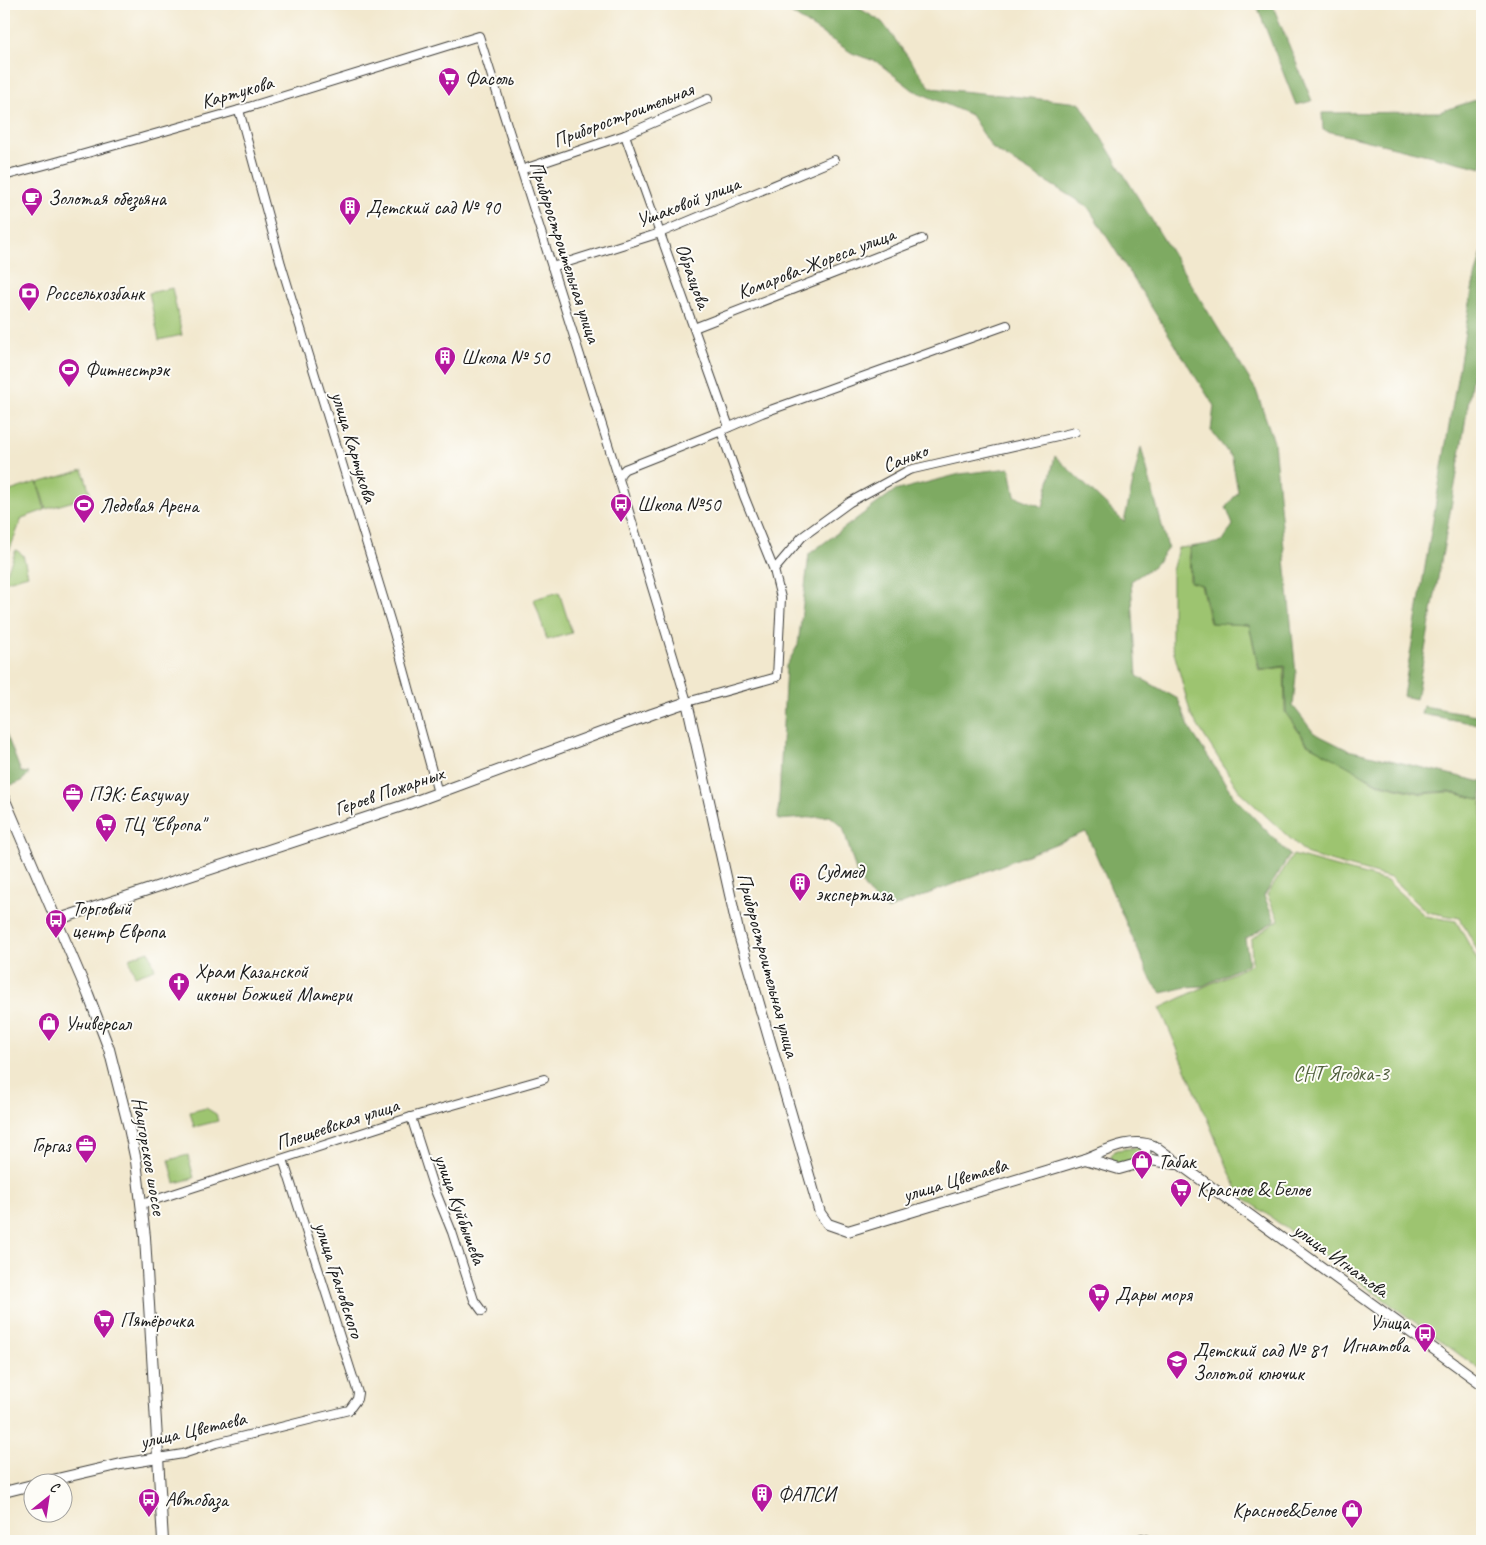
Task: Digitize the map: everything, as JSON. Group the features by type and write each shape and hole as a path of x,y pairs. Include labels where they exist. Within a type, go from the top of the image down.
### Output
{"main road":[{"name":"Героев Пожарных","path":"56,920 408,804 687,702"},
{"name":"Приборостроительная улица","path":"687,702 747,965 820,1213 828,1224 836,1228"},
{"name":"Наугорское шоссе","path":"4,798 88,994 109,1049 132,1141 142,1204 150,1302 163,1541"},
{"path":"1110,1148 1132,1142 1140,1143"},
{"name":"улица Игнатова","path":"1140,1143 1156,1147 1482,1384"},
{"name":"улица Цветаева","path":"836,1228 848,1231 1085,1159 1110,1148"},
{"path":"1085,1159 1118,1169 1141,1163"},
{"name":"улица Игнатова","path":"1141,1163 1151,1160 1179,1165"},
{"name":"улица Цветаева","path":"72,1475 158,1458"},
{"path":"4,1492 22,1488"}],"street":[{"name":"Картукова","path":"4,176 238,110 479,36"},
{"name":"Приборостроительная улица","path":"479,36 619,479 687,702"},
{"name":"Приборостроительная","path":"521,170 625,136 708,99"},
{"name":"улица Картукова","path":"238,110 281,264 394,633 438,793"},
{"name":"Образцова","path":"625,136 694,328 725,429"},
{"name":"Ушаковой улица","path":"552,267 660,233 834,160"},
{"name":"Комарова-Жореса улица","path":"694,328 922,239"},
{"path":"619,479 625,469 762,413 1007,325"},
{"path":"687,702 777,677 781,598 774,570 744,496 725,429"},
{"name":"Санько","path":"774,570 802,537 850,502 909,470 1076,432"},
{"name":"Плещеевская улица","path":"142,1204 410,1117 544,1079"},
{"name":"улица Куйбышева","path":"410,1117 432,1183 452,1232 474,1300 482,1311"},
{"path":"1140,1143 1147,1151 1146,1157 1141,1163"},
{"path":"1110,1148 1106,1159 1112,1168"},
{"name":"улица Грановского","path":"283,1159 358,1393 357,1399 349,1410"},
{"name":"улица Цветаева","path":"158,1458 183,1454 216,1443 349,1410"},
{"path":"1134,1541 1142,1538 1154,1541"}],"green space":[{"path":"777,4 852,4 882,22 931,88 1080,103 1256,390 1274,442 1296,675 1293,706 1314,733 1348,750 1482,782 1482,800 1449,791 1422,793 1376,782 1308,744 1286,712 1285,666 1260,670 1249,625 1211,623 1202,585 1191,582 1190,547 1222,542 1233,525 1226,507 1238,492 1232,458 1211,431 1214,406 1088,207 993,149 971,115 913,90 877,62 852,53"},
{"path":"1256,4 1272,4 1312,101 1296,105"},
{"path":"1482,98 1482,168 1323,130 1322,113 1439,112"},
{"path":"1482,251 1482,315 1457,474 1416,699 1403,696 1473,285"},
{"path":"172,288 182,335 159,340 149,293"},
{"path":"1141,447 1168,548 1154,566 1131,581 1137,676 1178,699 1190,729 1235,798 1290,855 1264,896 1275,921 1245,939 1249,963 1203,986 1187,987 1162,993 1152,982 1086,832 887,910 871,896 858,878 843,827 830,816 778,820 786,666 798,645 809,554 894,491 960,474 1010,468 1015,496 1043,507 1055,456 1124,522"},
{"path":"83,470 91,496 46,509 38,483"},
{"path":"37,482 45,510 22,518 4,564 4,493"},
{"path":"1189,547 1190,582 1201,585 1210,623 1249,625 1259,671 1284,667 1285,712 1307,744 1376,783 1422,794 1449,792 1482,800 1482,959 1460,918 1427,912 1391,878 1308,855 1240,792 1191,715 1172,645 1172,571 1178,548"},
{"path":"16,550 23,555 28,575 4,582 4,579"},
{"path":"559,592 572,633 547,640 534,599"},
{"path":"1423,706 1482,716 1482,725 1421,714"},
{"path":"4,728 21,772 29,773 20,782 11,785 8,785 4,774"},
{"name":"СНТ Ягодка-3","path":"1293,855 1387,881 1425,916 1456,921 1482,968 1482,1371 1239,1194 1160,1008 1252,964 1251,939 1279,920 1267,895"},
{"path":"149,951 155,969 135,976 129,958"},
{"path":"206,1108 216,1114 218,1121 194,1127 190,1112"},
{"path":"1141,1147 1142,1158 1121,1165 1115,1163 1112,1159 1111,1155 1116,1150"},
{"path":"188,1155 194,1178 175,1183 169,1160"}],"place":[{"name":"Фасоль","path":"449,97"},
{"name":"Золотая обезьяна","path":"32,217"},
{"name":"Детский сад № 90","path":"350,226"},
{"name":"Россельхозбанк","path":"29,312"},
{"name":"Школа № 50","path":"445,376"},
{"name":"Фитнестрэк","path":"69,388"},
{"name":"Школа №50","path":"621,523"},
{"name":"Ледовая Арена","path":"84,524"},
{"name":"ПЭК: Easyway","path":"73,813"},
{"name":"ТЦ \"Европа\"","path":"106,843"},
{"name":"Судмед экспертиза","path":"800,902"},
{"name":"Торговый центр Европа","path":"56,939"},
{"name":"Храм Казанской иконы Божией Матери","path":"179,1002"},
{"name":"Универсал","path":"49,1042"},
{"name":"Горгаз","path":"86,1164"},
{"name":"Табак","path":"1142,1180"},
{"name":"Красное & Белое","path":"1181,1208"},
{"name":"Дары моря","path":"1099,1313"},
{"name":"Пятёрочка","path":"104,1339"},
{"name":"Улица Игнатова","path":"1425,1353"},
{"name":"Детский сад № 81 Золотой ключик","path":"1177,1380"},
{"name":"ФАПСИ","path":"762,1513"},
{"name":"Автобаза","path":"149,1518"},
{"name":"Красное&Белое","path":"1352,1529"}]}
